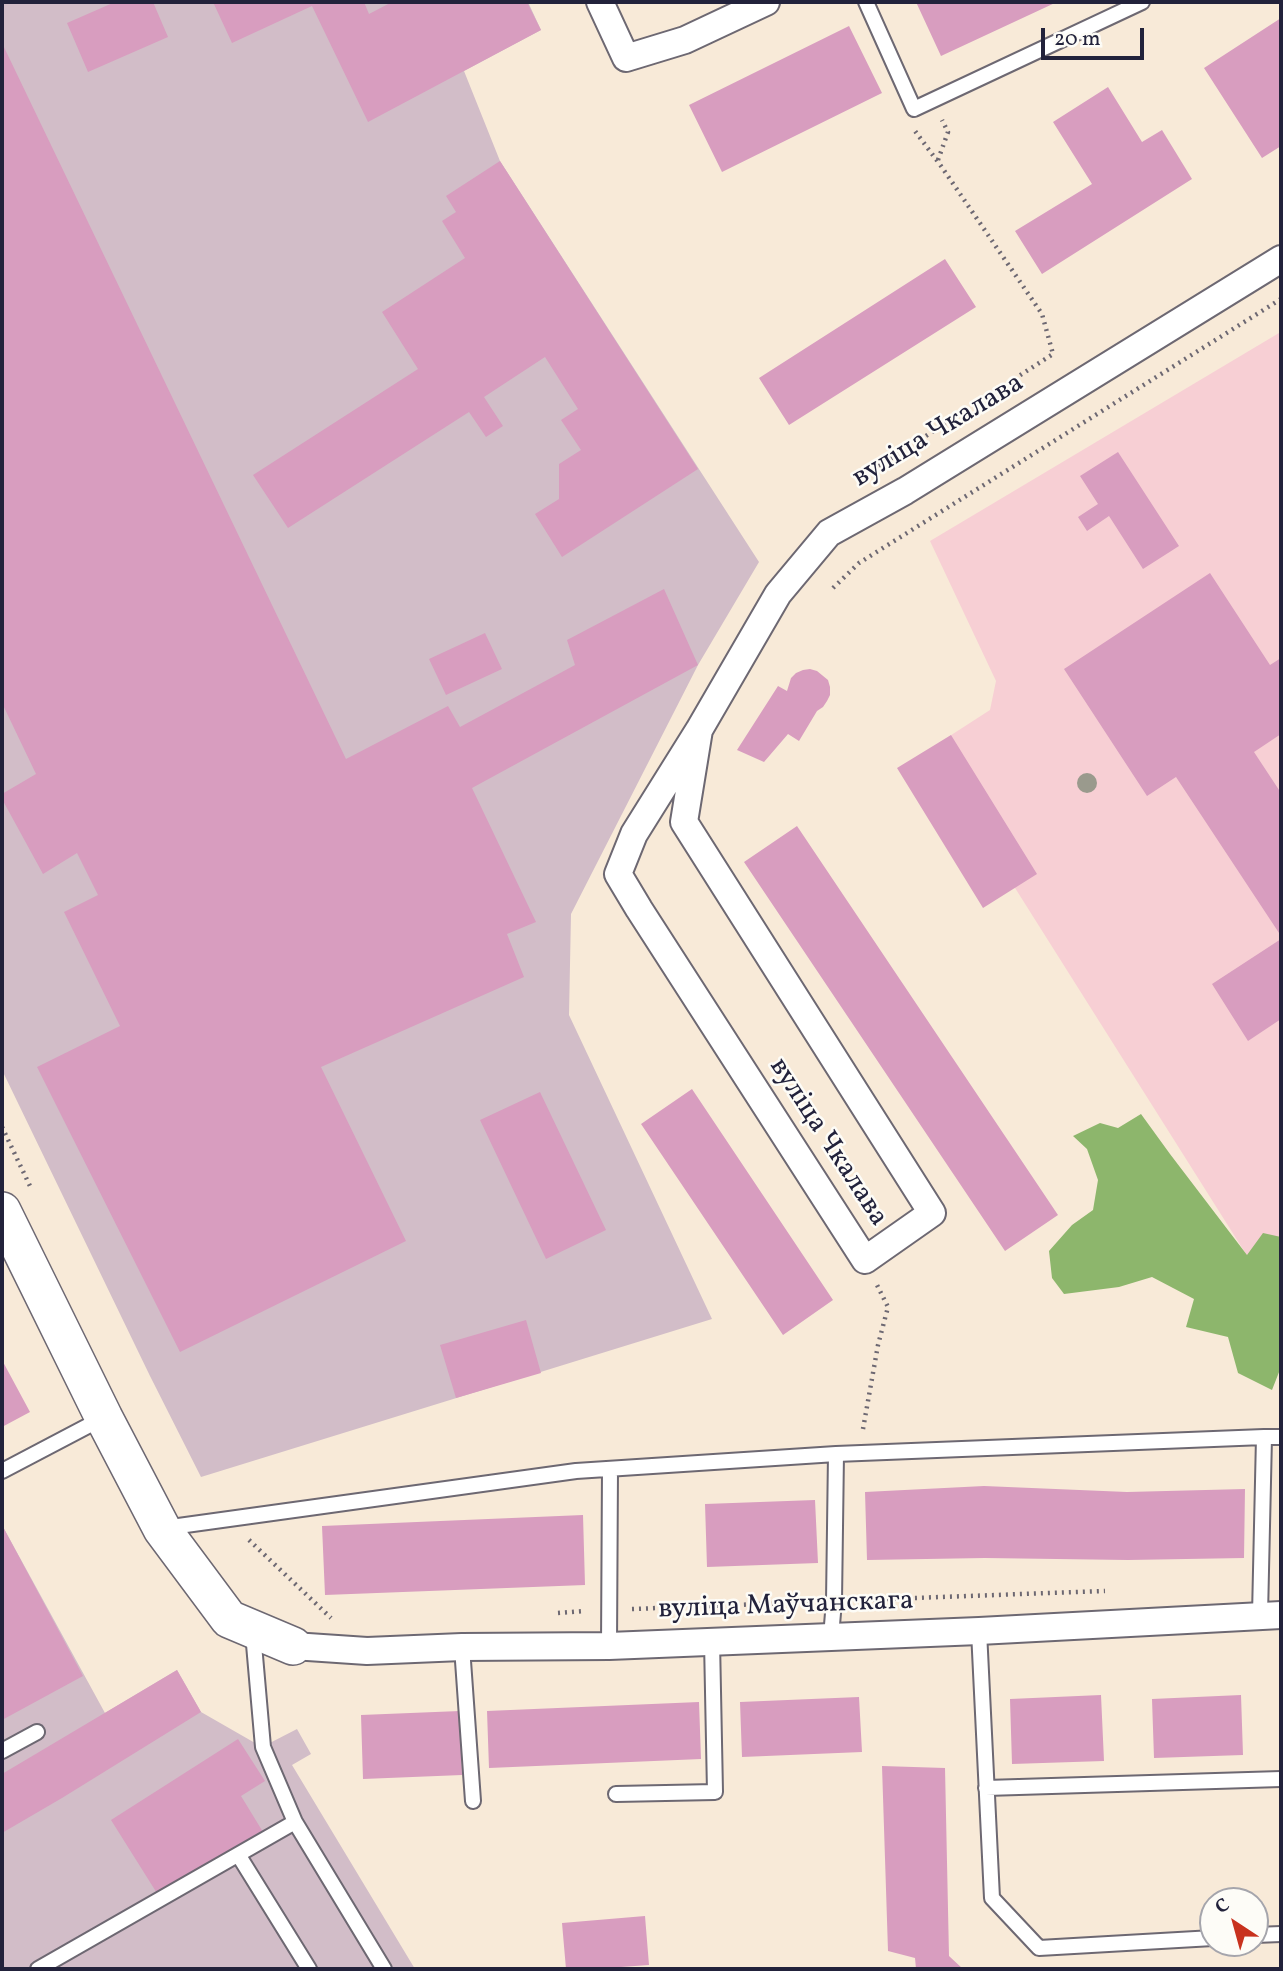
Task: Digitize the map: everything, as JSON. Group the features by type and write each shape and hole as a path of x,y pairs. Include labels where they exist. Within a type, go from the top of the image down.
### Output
{"street":[{"path":"600,2 626,58 685,40 766,2"},
{"name":"вуліца Чкалава","path":"699,730 684,822 932,1213 865,1259 618,874 634,834 699,730 778,594 829,533 905,491 1281,259"},
{"path":"2,1211 104,1418 178,1526 229,1619 293,1646"},
{"name":"вуліца Маўчанскага","path":"293,1646 367,1651 609,1646 979,1631 1271,1615"}],"lane":[{"path":"866,2 914,109 1142,2"},
{"path":"2,1471 104,1418"},
{"path":"1264,1437 1271,1615"},
{"path":"178,1526 562,1473 610,1469 836,1454 1281,1437"},
{"path":"831,1637 836,1454"},
{"path":"609,1646 610,1469"},
{"path":"253,1629 263,1747 295,1822 384,1969"},
{"path":"979,1631 992,1898 1039,1948 1199,1939"},
{"path":"615,1794 715,1792 712,1641"},
{"path":"462,1647 473,1801"},
{"path":"2,1751 37,1732"},
{"path":"986,1788 1281,1779"},
{"path":"38,1969 295,1822"},
{"path":"239,1856 309,1969"}],"path":[{"path":"933,100 948,132 938,161"},
{"path":"914,129 1042,314 1053,354"},
{"path":"833,588 859,564 1281,299"},
{"path":"858,1453 878,1345 888,1307 865,1259"},
{"path":"178,1526 244,1535 335,1622"},
{"path":"557,1613 1113,1590"}],"shaded area":[{"path":"2,2 528,2 541,30 464,71 500,161 759,562 698,665 571,914 569,1015 712,1319 201,1477 2,1070"},
{"path":"1279,333 1281,1279 1263,1281 928,750 990,710 996,681 930,541"},
{"path":"2,1525 105,1713 177,1670 201,1712 262,1747 297,1729 311,1754 292,1765 415,1969 2,1969"}],"green space":[{"path":"1141,1114 1247,1255 1263,1233 1281,1237 1281,1367 1272,1390 1238,1373 1228,1337 1186,1327 1194,1299 1152,1277 1119,1287 1064,1294 1052,1278 1049,1251 1072,1225 1093,1210 1098,1180 1087,1149 1073,1136 1100,1123 1118,1128"}],"building":[{"path":"115,2 153,2 168,37 88,72 67,23"},
{"path":"213,2 364,2 369,14 392,2 527,2 541,30 368,122 312,6 232,43"},
{"path":"916,2 1057,2 941,56"},
{"path":"1281,18 1281,146 1262,158 1204,68"},
{"path":"849,26 882,93 722,172 689,105"},
{"path":"2,43 346,759 448,706 460,727 575,665 567,640 664,589 698,665 472,788 536,922 507,934 524,977 321,1067 406,1241 180,1352 37,1067 120,1026 64,912 98,895 77,853 43,874 2,799 2,794 36,774 2,703"},
{"path":"1108,87 1142,142 1162,130 1192,179 1042,274 1015,231 1092,184 1053,122"},
{"path":"500,161 698,469 562,557 535,514 559,499 559,464 581,450 561,420 578,409 545,357 484,397 503,426 486,437 469,412 288,528 253,475 418,369 382,312 465,258 442,221 456,212 446,196"},
{"path":"945,259 976,307 789,425 759,378"},
{"path":"1118,452 1179,546 1143,569 1109,516 1087,531 1078,517 1098,504 1080,476"},
{"path":"1210,573 1270,665 1281,658 1281,734 1254,752 1281,793 1281,936 1176,777 1147,796 1064,669"},
{"path":"485,633 502,669 446,695 429,659"},
{"path":"810,669 828,680 830,695 799,741 788,734 764,762 737,750 778,686 787,691 791,678 796,673"},
{"path":"951,735 1037,874 983,908 897,768"},
{"path":"797,826 1058,1215 1005,1251 744,862"},
{"path":"1281,939 1281,1019 1248,1041 1212,984"},
{"path":"692,1089 833,1300 783,1335 641,1124"},
{"path":"540,1092 606,1230 546,1259 480,1120"},
{"path":"526,1320 541,1373 456,1398 440,1345"},
{"path":"2,1360 30,1412 2,1427"},
{"path":"984,1486 1127,1492 1245,1489 1244,1558 867,1560 865,1492"},
{"path":"815,1500 818,1563 707,1567 705,1504"},
{"path":"583,1515 585,1585 325,1595 322,1526"},
{"path":"2,1525 83,1676 2,1720"},
{"path":"177,1670 201,1712 2,1833 2,1774"},
{"path":"1101,1695 1104,1761 1012,1764 1010,1699"},
{"path":"1241,1695 1243,1755 1154,1758 1152,1699"},
{"path":"859,1697 862,1752 742,1757 740,1702"},
{"path":"699,1702 701,1759 489,1768 487,1711"},
{"path":"460,1711 462,1775 363,1779 361,1715"},
{"path":"238,1739 265,1781 241,1796 263,1832 160,1898 111,1820"},
{"path":"882,1766 945,1768 949,1956 963,1969 916,1969 915,1958 888,1951"},
{"path":"645,1916 649,1965 566,1969 562,1923"}]}
